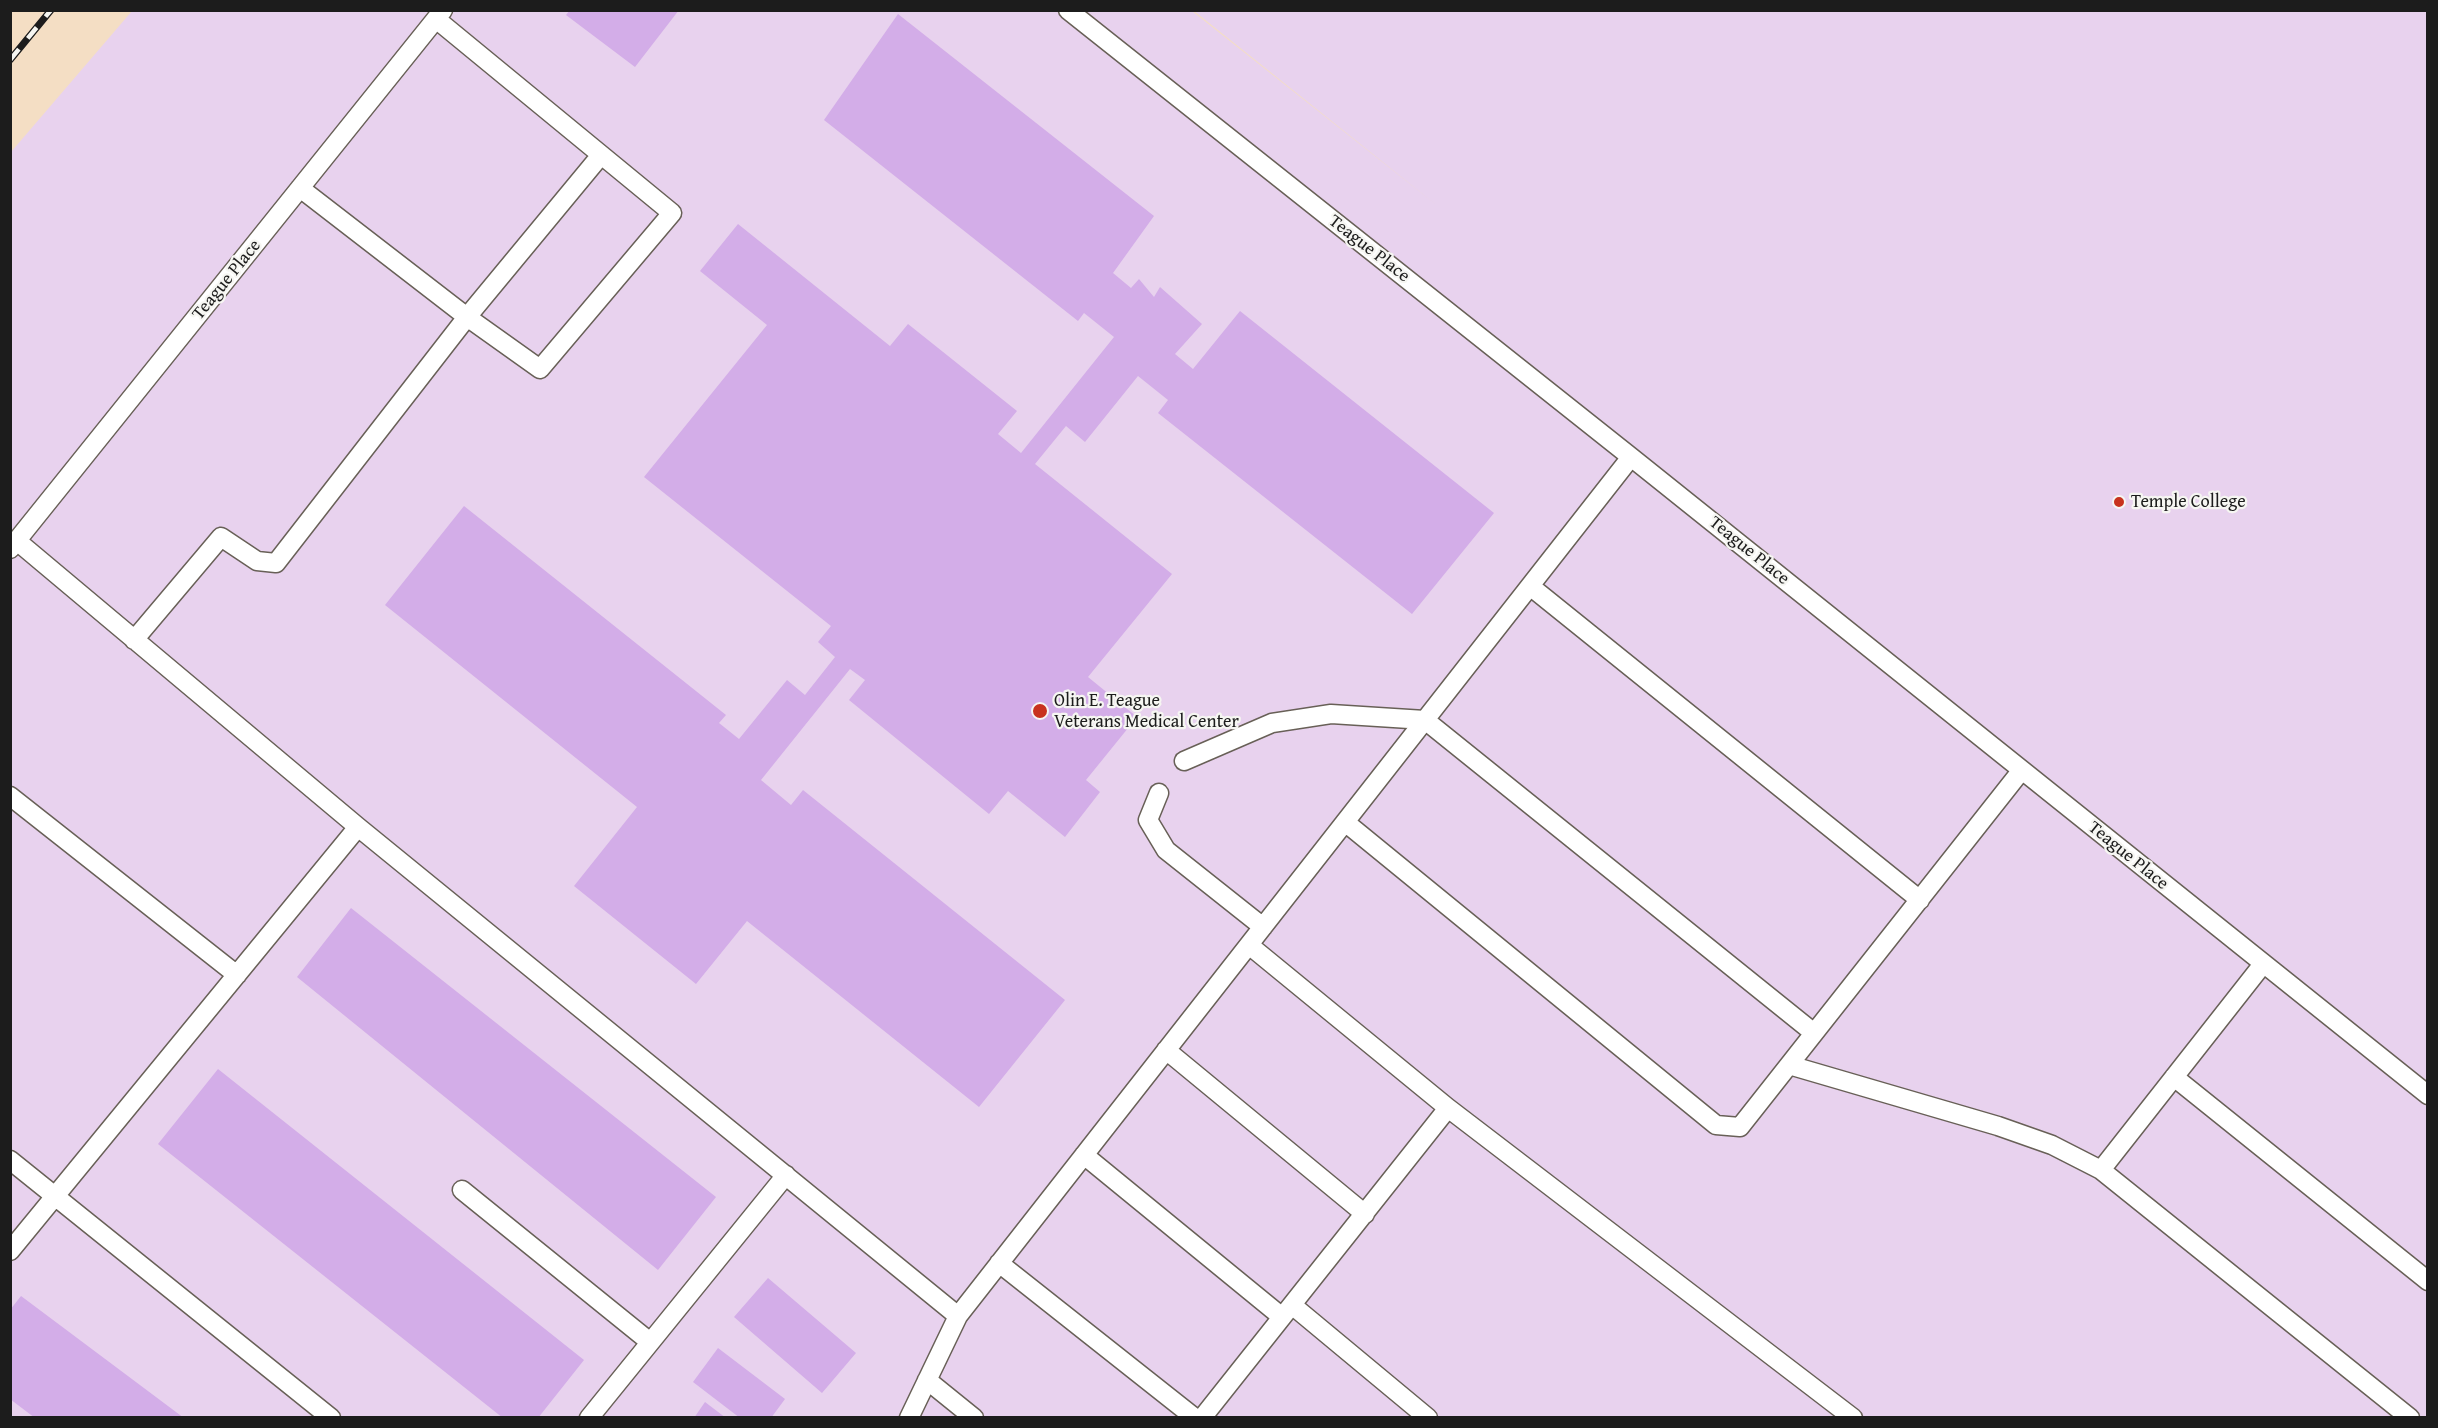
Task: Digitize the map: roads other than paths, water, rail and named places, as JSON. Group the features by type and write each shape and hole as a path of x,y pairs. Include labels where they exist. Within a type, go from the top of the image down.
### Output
{"lane":[{"name":"Teague Place","path":"1068,10 1631,457 2427,1095"},
{"name":"Teague Place","path":"14,545 440,15"},
{"path":"300,188 467,317 540,369 672,213 601,155 440,15"},
{"path":"134,640 221,537 256,561 276,563 467,317 601,155"},
{"path":"909,1418 958,1316 1631,457"},
{"path":"14,545 134,640 358,827 958,1316"},
{"path":"1530,586 1920,900"},
{"path":"1184,761 1272,723 1331,714 1425,720 1814,1033"},
{"path":"1345,822 1716,1125 1740,1127 2021,771"},
{"path":"1159,793 1148,820 1166,850 1263,927"},
{"path":"10,796 237,975"},
{"path":"10,1251 358,827"},
{"path":"1249,945 1448,1108 1853,1418"},
{"path":"2101,1170 2263,964"},
{"path":"1166,1050 1365,1214"},
{"path":"1789,1065 1998,1126 2052,1145 2101,1170 2410,1418"},
{"path":"2174,1077 2427,1281"},
{"path":"1202,1418 1448,1108"},
{"path":"1084,1155 1428,1418"},
{"path":"10,1160 331,1418"},
{"path":"589,1418 786,1175"},
{"path":"462,1190 650,1342"},
{"path":"999,1263 1195,1418"},
{"path":"927,1380 974,1418"}],"railway":[{"path":"10,60 51,10"}],"place":[{"name":"Temple College","path":"2119,502"},
{"name":"Olin E. Teague Veterans Medical Center","path":"1040,711"}]}
